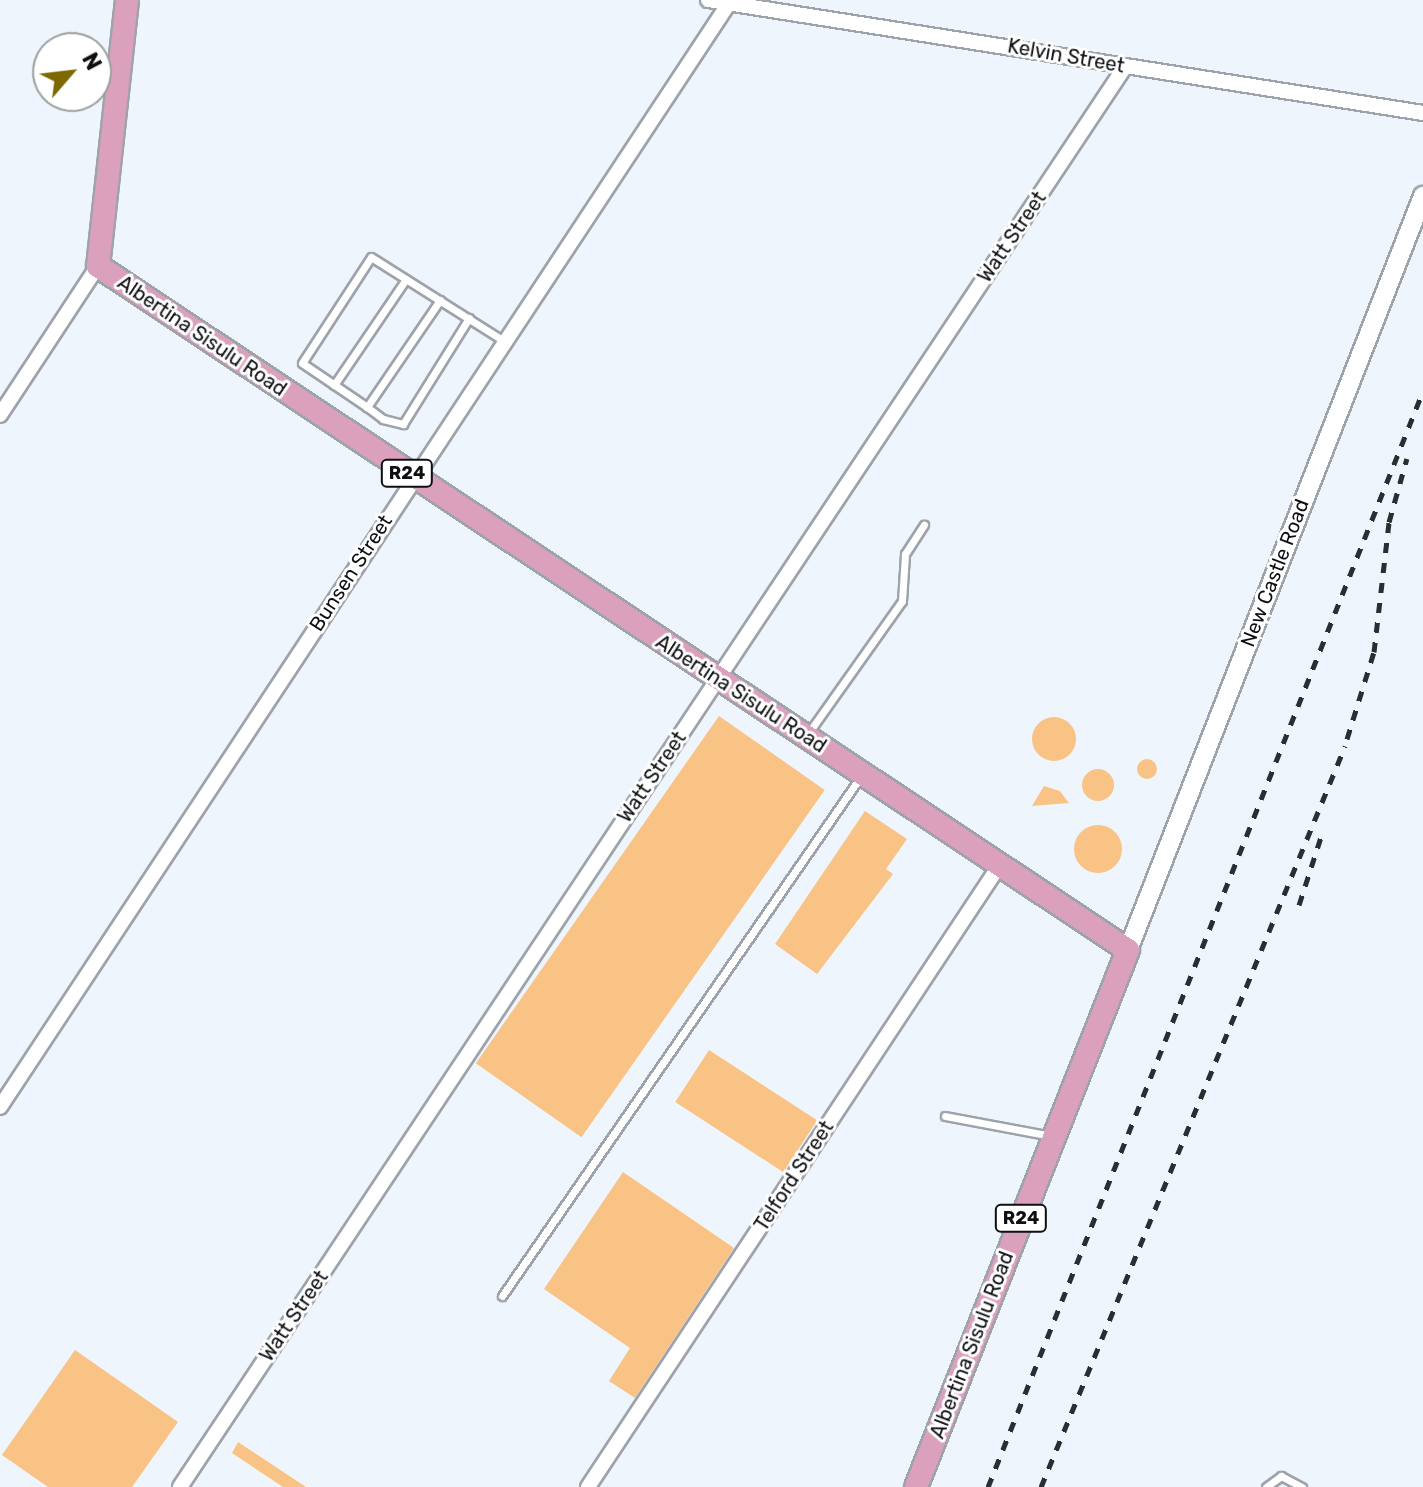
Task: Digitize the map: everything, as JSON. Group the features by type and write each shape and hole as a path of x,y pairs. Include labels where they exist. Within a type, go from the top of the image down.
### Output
{"main road":[{"name":"Albertina Sisulu Road","path":"127,0 98,266 1128,950 916,1487"}],"street":[{"name":"Kelvin Street","path":"708,0 1423,113"},
{"name":"Bunsen Street","path":"0,1107 413,477 730,2"},
{"name":"Watt Street","path":"180,1487 1125,67"},
{"name":"New Castle Road","path":"1128,950 1423,196"},
{"path":"0,415 98,266"},
{"name":"Telford Street","path":"588,1487 999,866"}],"lane":[{"path":"469,318 403,424 367,407 302,363 371,257 469,318 504,341"},
{"path":"334,385 406,279"},
{"path":"367,407 440,300"},
{"path":"806,737 902,601 905,554 924,525"},
{"path":"502,1296 862,775"},
{"path":"945,1116 1054,1137"},
{"path":"1266,1487 1281,1476 1302,1487"}],"building":[{"path":"719,716 825,790 581,1137 476,1063"},
{"path":"1054,717 1070,723 1076,739 1070,755 1054,761 1038,755 1032,739 1038,723"},
{"path":"1143,759 1151,759 1157,769 1151,779 1143,779 1137,773 1137,765"},
{"path":"1098,769 1109,774 1114,785 1109,796 1098,801 1087,796 1082,785 1087,774"},
{"path":"1044,786 1060,791 1069,803 1032,806"},
{"path":"865,811 907,839 886,869 893,874 817,974 775,944"},
{"path":"1098,825 1115,832 1122,849 1115,866 1098,873 1081,866 1074,849 1081,832"},
{"path":"709,1050 817,1120 783,1172 675,1102"},
{"path":"623,1172 734,1248 635,1398 609,1381 630,1348 544,1289"},
{"path":"75,1350 178,1422 132,1487 48,1487 2,1455"},
{"path":"238,1442 306,1487 283,1487 232,1453"}],"railway":[{"path":"988,1487 1423,391"},
{"path":"1347,739 1374,652 1389,522 1407,458"},
{"path":"1041,1487 1345,746"},
{"path":"1299,905 1322,834"}]}
